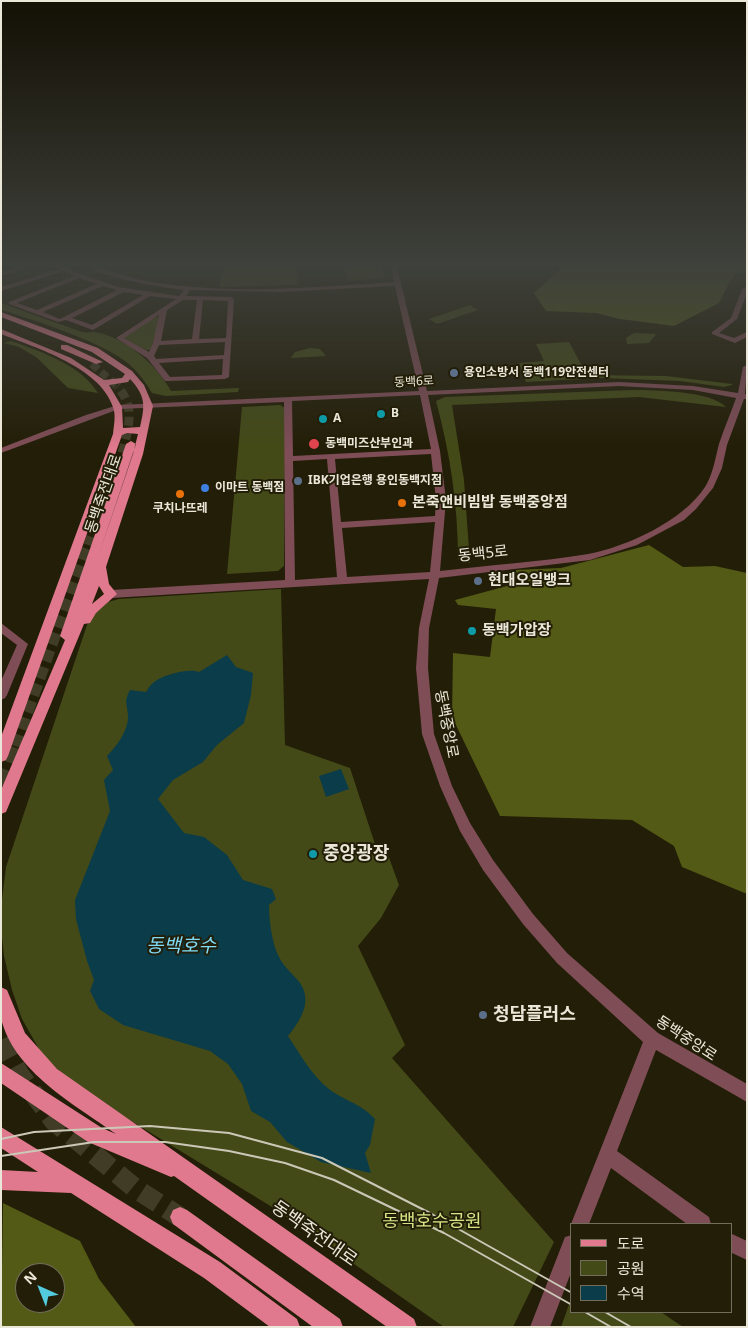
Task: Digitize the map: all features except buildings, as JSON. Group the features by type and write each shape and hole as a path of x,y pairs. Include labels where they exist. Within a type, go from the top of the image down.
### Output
{"main road":[{"path":"6,325 96,363"},
{"path":"30,325 95,350 129,373 140,385 149,406"},
{"path":"1,331 68,360 92,374 118,407"},
{"path":"100,382 115,383 124,380 129,373"},
{"name":"동백죽전대로","path":"1,807 70,646 138,454 149,406"},
{"name":"동백죽전대로","path":"1,756 118,434 118,407"},
{"path":"118,434 132,429 140,430 143,434"},
{"name":"동백죽전대로","path":"22,760 131,444"},
{"path":"70,646 92,610 112,594 105,589 102,581 102,559"},
{"path":"1,996 19,1039 50,1076 196,1178"},
{"path":"1,1072 95,1135 196,1178"},
{"path":"1,1137 212,1270 289,1327"},
{"name":"동백죽전대로","path":"196,1178 406,1327"},
{"path":"1,1180 72,1183"},
{"path":"180,1217 332,1327"}],"street":[{"path":"74,325 87,331 98,325"},
{"path":"139,325 119,338 152,358 168,379 225,377 230,325"},
{"path":"152,358 161,325"},
{"path":"194,341 196,325"},
{"name":"동백중앙로","path":"407,325 436,451 441,500 435,575 423,641 423,697 433,754 455,807 488,865 538,932 580,976 652,1038 747,1094"},
{"path":"725,325 714,333 735,341 747,334"},
{"path":"157,343 229,340"},
{"path":"152,358 227,357"},
{"name":"동백5로","path":"112,594 435,575 590,557 634,543 668,526 693,507 711,483 744,396 747,367"},
{"name":"동백6로","path":"1,451 36,439 99,412 118,407 636,384 693,388 744,396"},
{"path":"288,400 290,584"},
{"path":"289,459 436,451"},
{"path":"331,457 342,581"},
{"path":"337,525 439,519"},
{"path":"1,627 23,644 1,695"},
{"path":"580,1223 652,1038"},
{"path":"607,1154 701,1223"},
{"path":"733,1244 747,1251"},
{"path":"540,1327 570,1249"}],"green space":[{"path":"46,325 62,325 82,332 94,332 117,339 148,362 165,381 171,391 239,388 238,392 166,396 152,393 136,371 119,357 69,333"},
{"path":"142,325 158,325 151,350 146,350 123,338"},
{"path":"634,333 656,334 649,343 627,344 626,338"},
{"path":"11,341 48,355 71,367 91,383 98,393 68,388 36,357 19,347 4,343"},
{"path":"569,342 587,375 666,376 732,385 724,387 680,381 602,378 526,382 519,363 544,361 536,344"},
{"path":"310,348 320,349 326,356 291,358 295,352"},
{"path":"632,390 682,392 708,398 726,407 639,397 452,405 464,480 470,563 458,559 457,519 452,479 436,401 445,397"},
{"path":"280,405 285,408 284,566 278,571 227,574 242,407"},
{"path":"649,545 683,567 715,566 747,573 747,894 682,867 674,846 632,820 500,816 452,717 453,653 490,657 496,609 458,605 455,600 518,583 516,570 561,568"},
{"name":"동백호수공원","path":"281,589 285,745 350,768 377,850 388,855 399,885 381,918 358,946 405,1045 392,1058 554,1242 513,1327 444,1327 277,1210 97,1100 68,1079 43,1056 22,1019 12,990 4,956 1,928 6,867 89,619 108,602 119,599"},
{"path":"3,1203 80,1241 99,1279 136,1327 1,1327"},
{"path":"570,1302 570,1313 662,1313 683,1327 561,1327"}],"water":[{"name":"동백호수","path":"227,655 236,667 253,673 251,695 244,723 217,745 203,762 173,780 158,799 184,833 204,837 227,855 243,880 272,889 276,899 269,905 269,911 275,947 282,962 300,983 305,997 305,1004 300,1018 288,1036 323,1084 369,1113 375,1119 370,1145 365,1153 371,1173 321,1162 287,1142 270,1122 251,1111 242,1084 228,1064 210,1051 123,1025 99,1009 90,991 94,980 76,919 75,900 110,811 104,780 113,770 107,756 118,743 126,728 128,717 126,701 128,694 130,690 146,692 157,680 169,675 188,671 199,672"},
{"path":"341,769 349,789 326,797 319,776"}],"tunnel":[{"path":"92,364 117,386"},
{"path":"88,545 120,460 128,427 129,414 127,402 117,386"},
{"path":"15,746 88,543"},
{"path":"1,785 16,744"},
{"path":"1,1040 19,1074 54,1121 136,1189 180,1217"}],"tram line":[{"path":"1,1139 34,1132 150,1126 229,1133 322,1158 430,1213 570,1292"},
{"path":"1,1156 94,1142 165,1142 229,1151 285,1163 334,1180 444,1233 570,1304"},
{"path":"587,1313 611,1327"},
{"path":"607,1313 631,1327"}],"place":[{"name":"용인소방서 동백119안전센터","path":"454,373"},
{"name":"B","path":"381,414"},
{"name":"A","path":"323,419"},
{"name":"동백미즈산부인과","path":"314,444"},
{"name":"IBK기업은행 용인동백지점","path":"298,481"},
{"name":"이마트 동백점","path":"205,488"},
{"name":"쿠치나뜨레","path":"180,494"},
{"name":"본죽앤비빔밥 동백중앙점","path":"402,503"},
{"name":"현대오일뱅크","path":"478,581"},
{"name":"동백가압장","path":"472,631"},
{"name":"중앙광장","path":"313,854"},
{"name":"청담플러스","path":"483,1015"}]}
